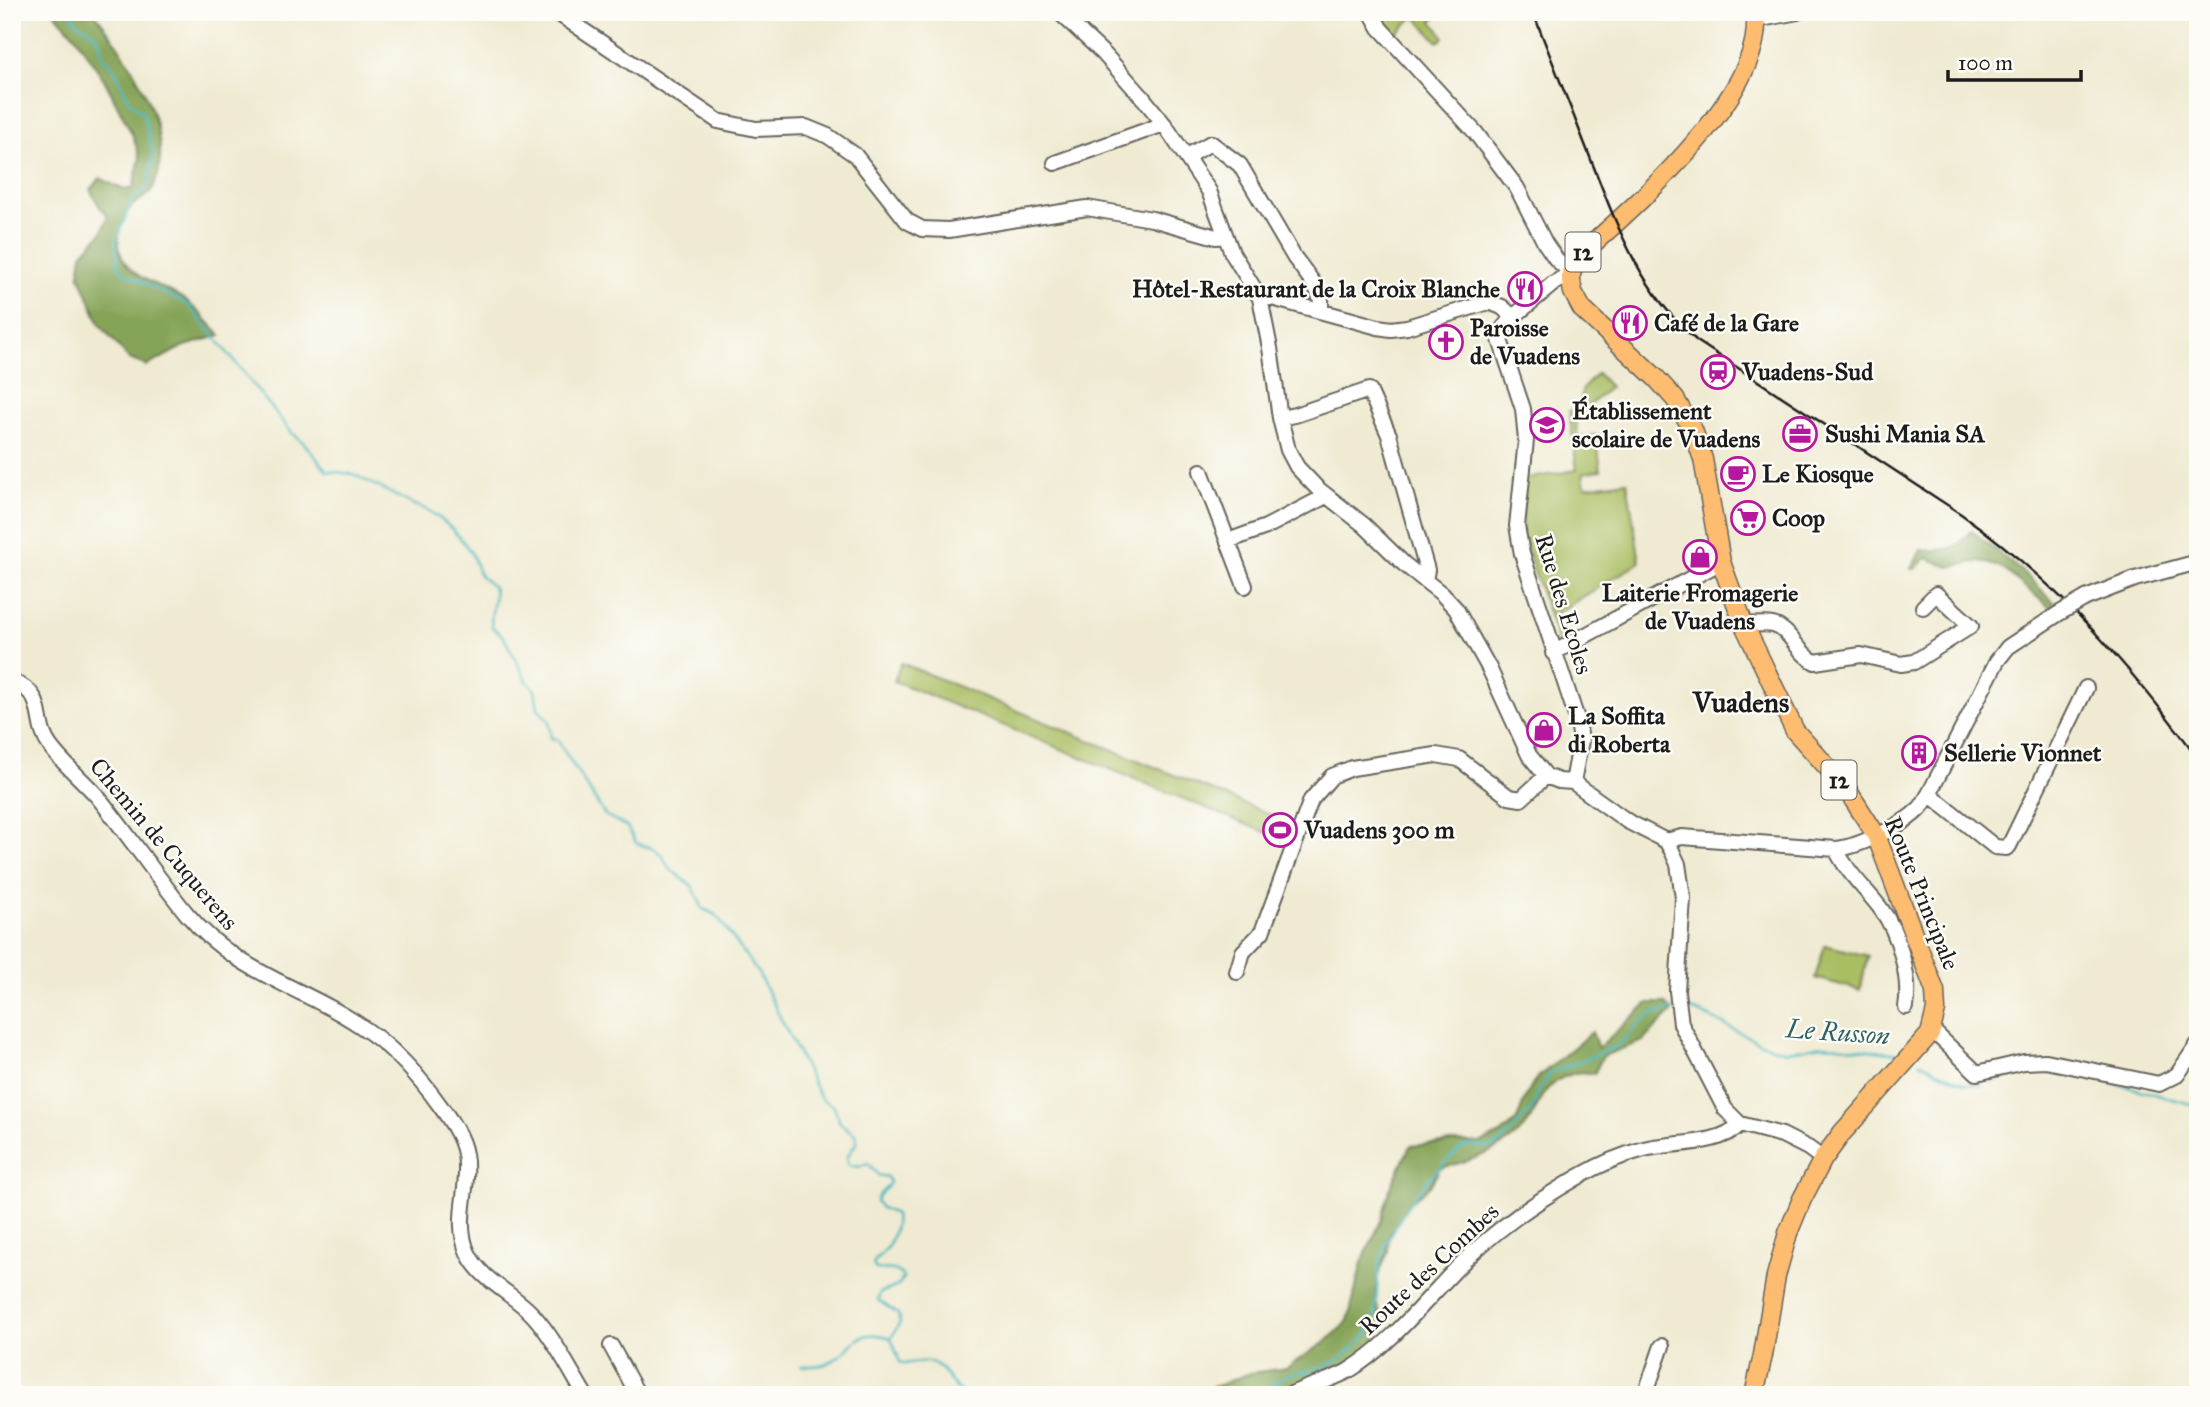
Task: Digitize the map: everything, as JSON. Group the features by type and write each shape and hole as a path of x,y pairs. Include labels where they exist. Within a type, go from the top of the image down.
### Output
{"main road":[{"name":"12","path":"1571,273 1578,257 1656,186 1714,117 1746,66 1752,45 1755,16"},
{"name":"Route Principale","path":"1571,273 1573,292 1583,309 1662,384 1675,399 1693,430 1706,473 1721,562 1744,625 1795,731 1846,788 1876,835 1935,991 1936,1010 1932,1030"},
{"path":"1754,1395 1776,1276 1788,1233 1802,1199 1842,1133 1917,1051 1932,1030"}],"street":[{"path":"556,12 718,121 756,129 806,127 828,136 855,155 907,221 919,228 949,230 1087,208 1152,219 1216,237 1225,236"},
{"path":"1059,12 1104,54 1164,124 1209,191 1232,253 1260,298 1280,418 1291,457 1305,477 1353,515 1404,564 1442,594 1468,628 1529,755 1546,776 1573,782 1627,821 1666,841 1678,864 1683,898 1678,1009 1687,1038 1725,1109 1740,1124 1782,1135 1824,1159"},
{"path":"1260,298 1272,298 1391,329 1407,327 1489,302 1502,307 1513,317 1554,283 1571,273 1549,249 1517,188 1475,132 1380,28 1371,12"},
{"path":"1755,16 1798,12"},
{"path":"1055,163 1164,124"},
{"path":"1187,156 1211,143 1240,165 1294,257 1315,285 1321,300 1321,311"},
{"name":"Rue des Ecoles","path":"1513,317 1504,327 1500,341 1523,409 1526,440 1517,526 1522,555 1578,722 1581,740 1573,782"},
{"path":"1280,418 1369,390 1389,435 1427,570 1425,580"},
{"path":"1201,471 1245,586"},
{"path":"1228,541 1266,527 1326,496"},
{"path":"1553,653 1721,562"},
{"path":"1666,841 1682,837 1836,849 1851,847 1876,835 1909,817 1921,807 1997,661 2008,647 2086,598 2135,579 2198,562"},
{"path":"1744,625 1778,627 1802,653 1815,662 1861,655 1905,664 1914,662 1970,626 1936,594 1923,607"},
{"name":"Chemin de Cuquerens","path":"12,682 27,689 36,699 41,728 50,747 97,796 187,913 211,939 252,969 368,1030 393,1051 429,1091 455,1128 465,1153 466,1179 461,1224 471,1259 482,1273 533,1315 586,1395"},
{"path":"1929,794 1995,847 2009,846 2086,688"},
{"path":"1237,972 1243,952 1262,932 1311,800 1332,776 1352,768 1436,755 1459,759 1509,797 1521,799 1546,776"},
{"path":"1836,849 1856,881 1883,911 1907,972 1906,1007"},
{"path":"1932,1030 1977,1073 2024,1062 2046,1060 2159,1084 2177,1074 2198,1044"},
{"name":"Route des Combes","path":"1299,1393 1341,1374 1381,1347 1460,1266 1508,1222 1558,1189 1591,1169 1635,1152 1661,1145 1720,1137 1740,1124"},
{"path":"611,1346 638,1395"},
{"path":"1644,1395 1662,1346"}],"green space":[{"path":"54,12 94,12 133,69 153,114 159,137 160,160 156,181 148,195 131,207 123,223 119,247 124,261 138,275 187,302 221,335 182,347 147,366 129,359 100,325 79,274 82,254 102,232 108,216 90,190 100,178 124,190 133,188 140,158 133,136 105,81 75,36"},
{"path":"1375,12 1442,12 1432,21 1444,37 1438,42 1415,16 1392,37"},
{"path":"1597,373 1610,387 1580,414 1582,390"},
{"path":"1574,410 1578,437 1596,435 1601,470 1583,473 1585,487 1627,481 1640,562 1555,614 1567,642 1559,645 1522,536 1524,479 1577,470 1569,411"},
{"path":"1971,530 2025,574 2059,607 2053,610 2002,568 1981,561 1950,567 1926,558 1915,569 1911,569 1921,550 1955,546"},
{"path":"901,663 1274,816 1267,833 894,681"},
{"path":"1825,945 1868,956 1860,990 1815,978"},
{"path":"1648,1003 1665,1003 1672,1012 1643,1041 1603,1056 1594,1074 1575,1073 1555,1082 1543,1095 1525,1127 1518,1134 1481,1156 1440,1168 1430,1186 1409,1203 1389,1233 1388,1252 1377,1278 1376,1302 1383,1321 1371,1351 1289,1395 1193,1395 1250,1373 1286,1368 1327,1341 1348,1321 1362,1262 1410,1146 1454,1142 1481,1143 1501,1134 1517,1120 1536,1079 1592,1032 1598,1048"}],"waterway":[{"path":"70,12 77,23 97,37 103,59 112,65 130,102 143,112 153,153 148,185 144,192 133,198 116,241 119,268 189,305 292,433 327,471 353,474 430,512 446,524 466,546 480,575 494,589 492,627 503,636 527,681 535,690 538,708 549,721 551,738 557,739 605,815 627,827 636,843 662,855 668,867 693,887 703,909 720,920 758,973 821,1099 834,1106 840,1123 856,1135 857,1142 847,1157 849,1165 858,1167 868,1163 878,1175 887,1177 890,1182 876,1201 881,1208 895,1214 895,1228 887,1248 873,1264 876,1269 898,1272 903,1278 898,1286 880,1293 878,1300 898,1314 900,1322 891,1338"},
{"name":"Le Russon","path":"1683,1008 1783,1050 1825,1045 1901,1054"},
{"name":"Le Russon","path":"1259,1395 1286,1376 1317,1369 1332,1362 1365,1336 1374,1319 1378,1272 1393,1230 1413,1198 1451,1157 1464,1146 1492,1147 1499,1144 1532,1109 1539,1089 1551,1073 1618,1046 1652,1014 1673,1009"},
{"name":"Le Russon","path":"1919,1062 1965,1084 1982,1085"},
{"name":"Le Russon","path":"1990,1082 2048,1068"},
{"name":"Le Russon","path":"2092,1077 2198,1106"},
{"name":"Le Russon","path":"801,1366 828,1363 861,1337 878,1335 891,1338 900,1362 935,1364 964,1395"}],"railway":[{"path":"1533,12 1619,229 1644,277 1677,321 1697,341 1961,514 2028,567 2118,658 2198,758"}],"place":[{"name":"Hôtel-Restaurant de la Croix Blanche","path":"1525,289"},
{"name":"Café de la Gare","path":"1630,323"},
{"name":"Paroisse de Vuadens","path":"1446,342"},
{"name":"Vuadens-Sud","path":"1718,372"},
{"name":"Établissement scolaire de Vuadens","path":"1547,425"},
{"name":"Sushi Mania SA","path":"1800,434"},
{"name":"Le Kiosque","path":"1738,474"},
{"name":"Coop","path":"1748,518"},
{"name":"Laiterie Fromagerie de Vuadens","path":"1700,557"},
{"name":"La Soffita di Roberta","path":"1544,730"},
{"name":"Sellerie Vionnet","path":"1919,753"},
{"name":"Vuadens 300 m","path":"1280,830"}],"district":[{"name":"Vuadens","path":"1741,702"}]}
